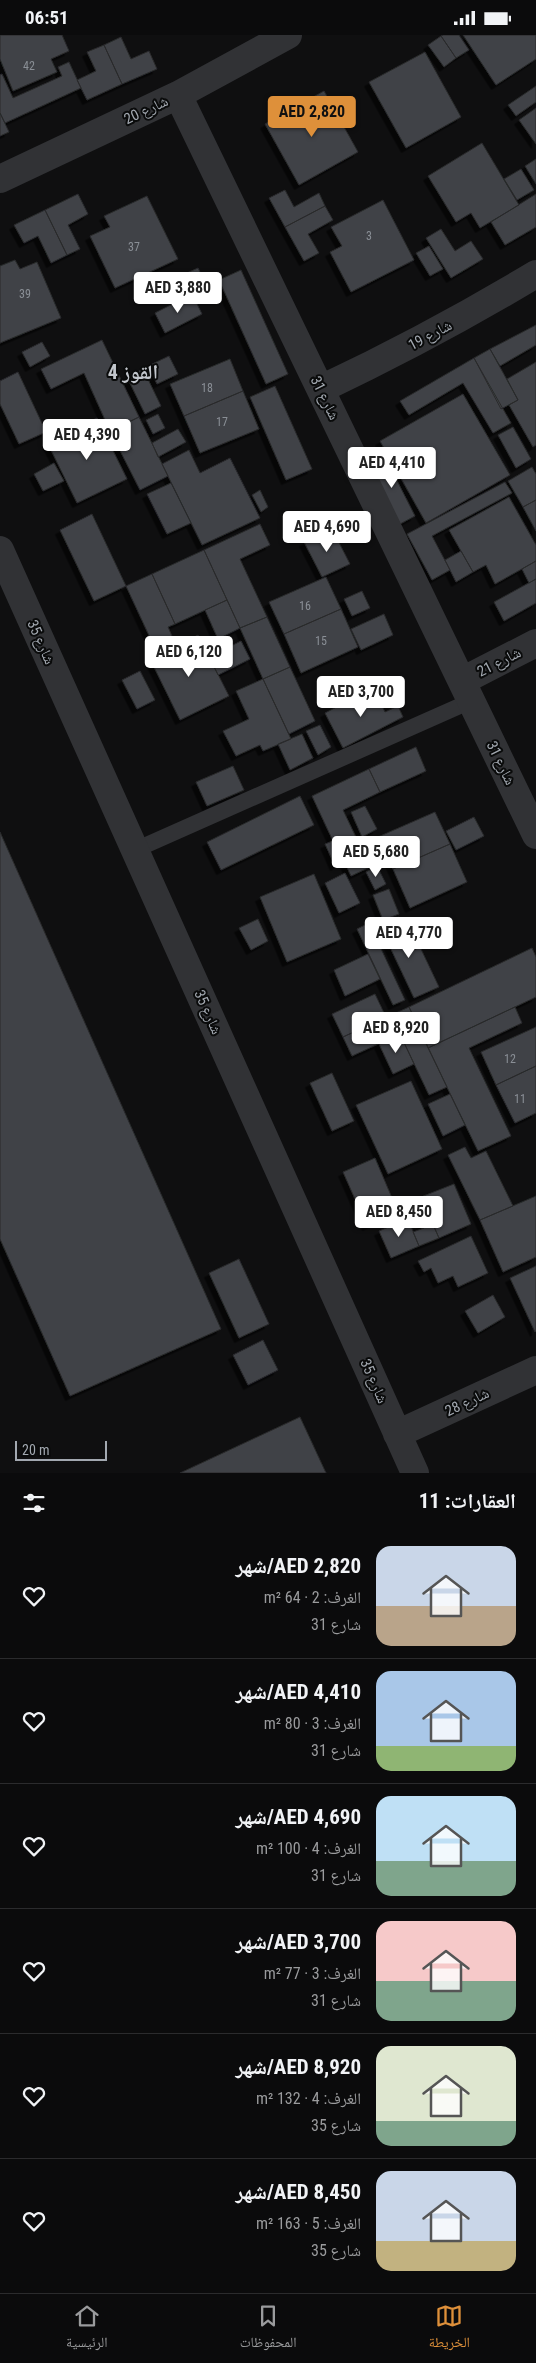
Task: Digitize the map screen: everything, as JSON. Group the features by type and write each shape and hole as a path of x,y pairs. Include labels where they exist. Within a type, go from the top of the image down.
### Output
{"street":[{"name":"شارع 20","path":"0,179 178,95 288,35"},
{"name":"شارع 31","path":"178,95 536,835"},
{"name":"شارع 19","path":"321,389 410,346 479,308 536,273"},
{"name":"شارع 35","path":"0,550 415,1473"},
{"name":"شارع 21","path":"466,691 536,643"},
{"name":"شارع 28","path":"397,1433 536,1370"}],"lane":[{"path":"135,850 466,691"}],"building":[{"path":"0,35 62,35 69,51 51,59 57,72 13,91 0,59"},
{"path":"459,35 469,50 456,58 441,36"},
{"path":"463,35 536,35 536,59 496,85"},
{"path":"441,36 456,58 444,67 428,45"},
{"path":"121,37 131,59 149,51 157,69 122,84 104,45"},
{"path":"104,45 122,84 87,100 77,80 96,71 87,52"},
{"path":"425,52 461,117 406,148 369,82"},
{"path":"69,62 81,88 5,123 0,113 0,75 2,74 13,98 62,76 58,67"},
{"path":"536,86 536,102 516,116 508,105"},
{"path":"324,91 358,152 299,185 265,124"},
{"path":"536,108 536,144 519,120"},
{"path":"0,113 9,132 0,136"},
{"path":"482,143 519,205 480,228 471,213 456,222 428,176"},
{"path":"536,159 536,184 525,166"},
{"path":"521,169 534,190 517,200 504,179"},
{"path":"285,190 294,207 319,193 325,206 285,227 269,198"},
{"path":"78,194 88,214 68,225 80,249 67,255 45,210"},
{"path":"536,194 536,227 505,245 491,222"},
{"path":"147,196 178,259 115,288 90,236 110,227 104,216"},
{"path":"383,200 414,260 351,292 330,252 342,246 331,227"},
{"path":"325,206 333,220 308,234 319,253 304,261 285,227"},
{"path":"45,210 67,255 51,263 38,236 24,243 14,225"},
{"path":"441,229 455,251 471,241 483,259 451,278 426,238"},
{"path":"429,246 443,269 430,276 416,253"},
{"path":"15,260 20,269 37,262 61,318 0,343 0,266"},
{"path":"198,268 206,284 179,297 171,280"},
{"path":"241,270 288,374 266,384 219,280"},
{"path":"192,294 202,314 165,333 155,313"},
{"path":"536,325 536,345 500,366 490,349"},
{"path":"102,340 139,417 110,431 84,373 51,389 41,369"},
{"path":"42,342 50,356 30,367 22,352"},
{"path":"490,349 518,400 501,409 474,358"},
{"path":"169,356 178,374 157,384 148,366"},
{"path":"474,358 511,423 493,433 463,383 409,415 400,401"},
{"path":"230,359 243,391 184,416 170,384"},
{"path":"536,362 536,445 533,447 509,405 518,400 507,379"},
{"path":"143,369 161,406 145,414 127,377"},
{"path":"18,372 46,432 19,444 0,404 0,381"},
{"path":"275,386 312,469 286,480 250,397"},
{"path":"243,391 259,429 200,453 184,416"},
{"path":"463,394 510,475 426,523 380,441"},
{"path":"158,414 165,428 153,434 146,420"},
{"path":"139,417 168,476 140,490 110,431"},
{"path":"97,418 127,479 77,503 47,442"},
{"path":"513,427 531,459 516,468 498,435"},
{"path":"178,429 186,442 158,457 152,443"},
{"path":"189,450 200,473 230,458 260,518 202,545 162,464"},
{"path":"384,455 415,516 400,524 368,463"},
{"path":"54,463 64,481 43,491 34,474"},
{"path":"532,467 536,474 536,500 523,507 508,481"},
{"path":"505,482 512,493 432,536 450,570 432,580 407,534"},
{"path":"171,483 191,523 167,534 147,494"},
{"path":"260,490 268,507 261,512 252,495"},
{"path":"509,497 536,545 536,561 495,584 486,565 473,572 449,530"},
{"path":"536,500 536,531 523,507"},
{"path":"92,514 126,586 94,601 60,530"},
{"path":"260,524 270,545 240,559 267,617 240,628 204,550"},
{"path":"332,529 350,564 322,577 304,542"},
{"path":"204,550 227,600 175,624 152,574"},
{"path":"461,551 473,572 456,582 445,560"},
{"path":"536,561 536,579 529,583 522,569"},
{"path":"152,574 175,624 168,627 172,636 153,644 126,586"},
{"path":"326,577 341,609 284,634 269,602"},
{"path":"536,579 536,603 504,621 494,602"},
{"path":"362,591 370,608 352,616 344,599"},
{"path":"227,600 240,628 218,639 205,610"},
{"path":"341,609 358,647 301,673 284,634"},
{"path":"384,614 393,635 361,650 351,629"},
{"path":"267,617 290,667 263,679 240,628"},
{"path":"198,635 229,696 180,720 150,659"},
{"path":"241,641 250,659 218,675 209,657"},
{"path":"290,667 315,721 289,734 263,679"},
{"path":"140,671 155,700 137,709 122,680"},
{"path":"263,679 291,739 263,751 260,745 236,756 223,731 249,719 236,691"},
{"path":"373,688 385,712 398,706 403,717 343,748 325,713"},
{"path":"320,725 331,747 318,755 306,731"},
{"path":"302,734 313,758 290,770 278,744"},
{"path":"416,747 426,771 380,792 369,769"},
{"path":"233,766 244,790 207,806 196,782"},
{"path":"369,769 380,792 343,810 370,867 351,876 344,861 335,866 325,844 333,841 312,796"},
{"path":"300,796 314,825 221,870 207,842"},
{"path":"365,806 377,829 362,837 351,812"},
{"path":"435,812 450,844 393,869 378,837"},
{"path":"474,817 484,836 456,850 446,831"},
{"path":"0,832 221,1329 70,1396 0,1239"},
{"path":"450,844 467,882 410,908 393,869"},
{"path":"377,866 386,884 375,890 366,872"},
{"path":"345,873 360,903 339,913 325,883"},
{"path":"314,874 341,939 287,962 260,897"},
{"path":"389,889 399,914 383,920 373,895"},
{"path":"399,917 414,950 420,947 439,987 414,998 380,926"},
{"path":"258,919 268,941 251,950 239,928"},
{"path":"369,923 405,1000 393,1005 357,929"},
{"path":"532,948 536,957 536,997 428,1048 409,1007"},
{"path":"368,954 380,979 345,996 334,970"},
{"path":"375,994 386,1017 343,1037 332,1014"},
{"path":"409,1007 447,1087 429,1095 400,1034 352,1056 343,1037"},
{"path":"515,1007 522,1023 469,1048 511,1136 478,1151 428,1048"},
{"path":"536,1027 536,1066 496,1085 481,1052"},
{"path":"400,1034 414,1064 393,1074 379,1044"},
{"path":"536,1066 536,1113 515,1123 496,1085"},
{"path":"332,1073 354,1121 332,1131 310,1083"},
{"path":"411,1081 442,1149 388,1174 356,1105"},
{"path":"450,1094 465,1125 443,1136 428,1104"},
{"path":"465,1147 471,1158 486,1151 513,1206 480,1220 448,1155"},
{"path":"375,1158 398,1212 367,1226 343,1172"},
{"path":"454,1184 471,1224 439,1238 421,1197"},
{"path":"536,1196 536,1257 503,1272 480,1220"},
{"path":"427,1211 439,1238 419,1246 413,1232 424,1228 418,1215"},
{"path":"408,1219 419,1246 391,1258 379,1231"},
{"path":"471,1236 488,1273 458,1287 453,1276 438,1283 431,1268 424,1272 418,1261"},
{"path":"239,1259 269,1324 239,1338 209,1273"},
{"path":"536,1266 536,1331 535,1332 510,1278"},
{"path":"493,1295 505,1317 478,1333 465,1311"},
{"path":"263,1340 278,1370 248,1385 233,1355"},
{"path":"300,1417 326,1473 180,1473"}],"district":[{"name":"القوز 4","path":"133,372"}]}
